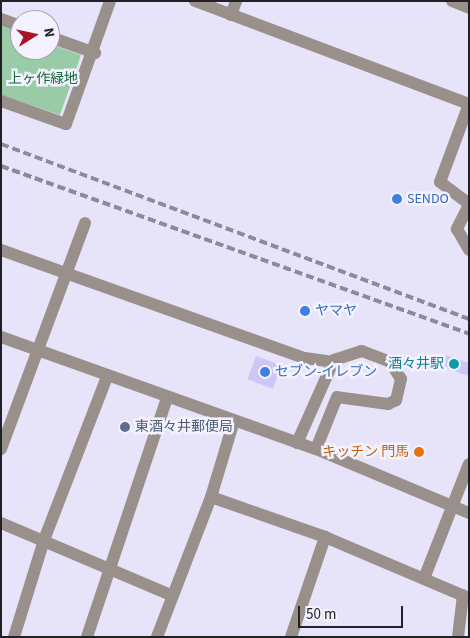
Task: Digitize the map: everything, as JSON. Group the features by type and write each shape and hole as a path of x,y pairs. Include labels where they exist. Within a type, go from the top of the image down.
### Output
{"street":[{"path":"1,101 66,124 95,53 110,1"},
{"path":"195,1 469,104 440,182 469,205 457,234 469,250"},
{"path":"231,15 236,1"},
{"path":"452,1 469,8"},
{"path":"60,41 95,53"},
{"path":"1,449 5,425 38,350 85,223"},
{"path":"1,250 305,358 333,362 362,351 380,356 398,370 401,389 388,404 337,397 316,449"},
{"path":"1,337 107,377 298,442 469,513"},
{"path":"298,442 333,362"},
{"path":"14,637 44,540 107,377"},
{"path":"88,637 167,398"},
{"path":"157,637 171,595 211,497 234,421"},
{"path":"425,576 469,464"},
{"path":"211,497 325,537 425,576 466,596 458,637"},
{"path":"1,523 171,595"},
{"path":"291,637 325,537"}],"green space":[{"name":"上ヶ作緑地","path":"1,25 10,28 10,60 60,60 60,48 81,55 60,115 1,95"}],"building":[{"name":"酒々井駅","path":"443,354 469,363 469,376 439,366"},
{"name":"セブン-イレブン","path":"256,356 281,365 273,389 247,379"}],"railway":[{"path":"1,144 469,319"},
{"path":"1,166 469,334"}],"place":[{"name":"SENDO","path":"397,199"},
{"name":"ヤマヤ","path":"305,311"},
{"name":"酒々井駅","path":"454,364"},
{"name":"セブン-イレブン","path":"265,372"},
{"name":"東酒々井郵便局","path":"125,427"},
{"name":"キッチン 門馬","path":"419,452"}]}
